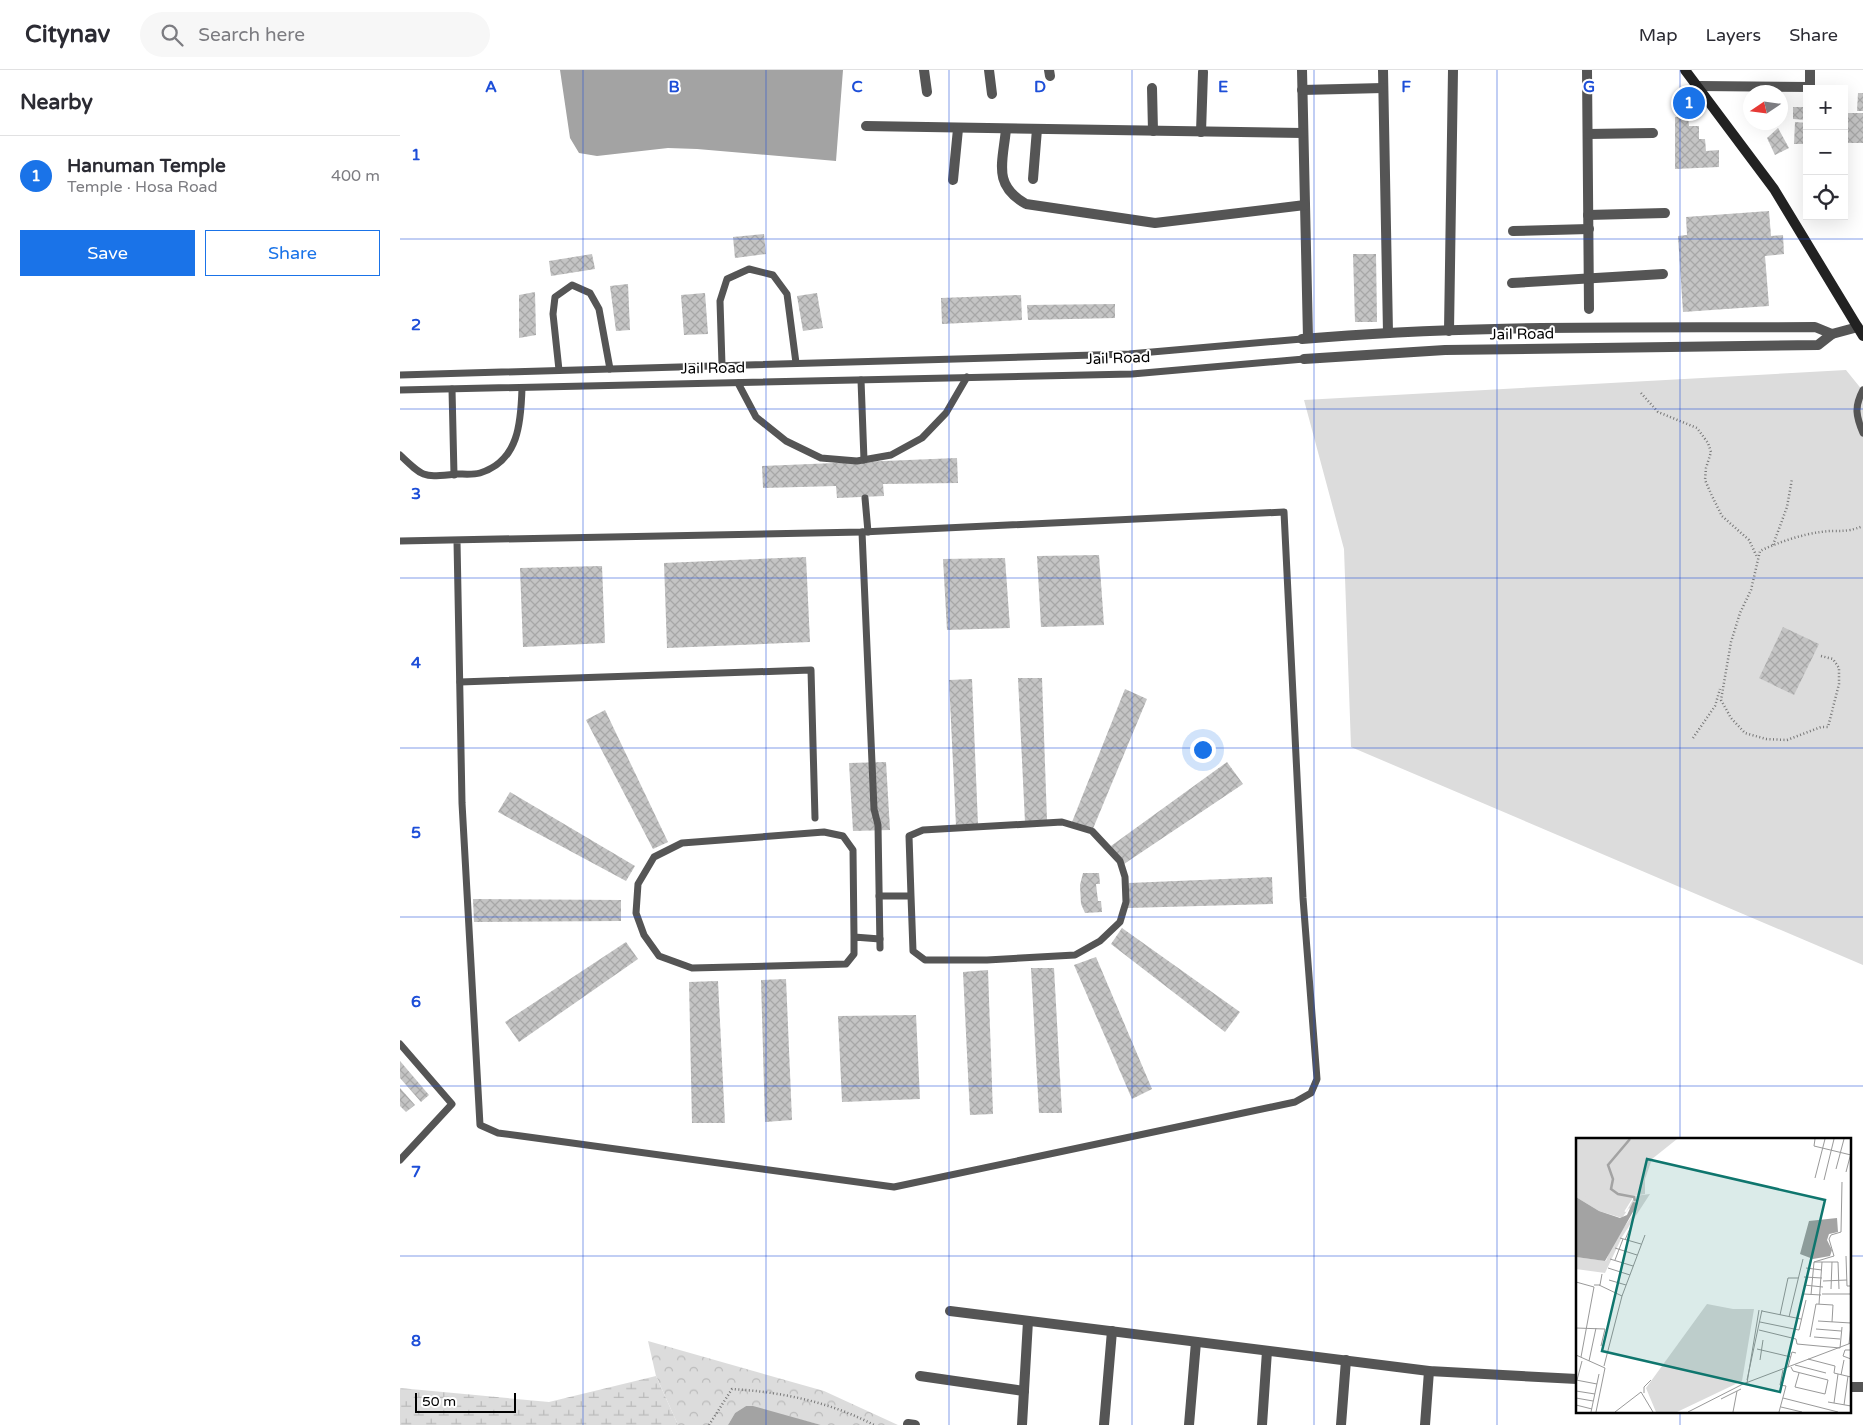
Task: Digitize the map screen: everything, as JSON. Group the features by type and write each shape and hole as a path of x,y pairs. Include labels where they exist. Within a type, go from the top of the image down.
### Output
{"main road":[{"path":"1686,70 1774,189 1862,333"}],"street":[{"path":"924,70 927,92"},
{"path":"989,70 992,94"},
{"path":"1302,70 1305,338 1449,331 1815,327 1832,334"},
{"path":"1383,70 1388,333"},
{"path":"1449,331 1453,70"},
{"path":"1587,70 1588,309"},
{"path":"1699,86 1810,87 1810,70"},
{"path":"1201,132 1203,72"},
{"path":"1152,88 1153,131"},
{"path":"1302,90 1383,88"},
{"path":"866,126 958,129 1303,133"},
{"path":"953,180 958,129"},
{"path":"1006,129 1002,178 1008,192 1026,204 1155,223 1305,205"},
{"path":"1034,179 1037,129"},
{"path":"1588,134 1653,133"},
{"path":"1588,215 1665,213"},
{"path":"1512,231 1588,229"},
{"path":"1512,283 1663,274"},
{"name":"Jail Road","path":"1304,359 1445,350 1818,345 1832,334 1862,333"},
{"path":"950,1311 1429,1370 1576,1379"},
{"path":"1022,1425 1028,1321"},
{"path":"1104,1425 1112,1331"},
{"path":"1190,1425 1196,1342"},
{"path":"1262,1425 1267,1350"},
{"path":"1341,1425 1346,1360"},
{"path":"1425,1425 1429,1370"},
{"path":"920,1376 1024,1391"},
{"path":"1850,1387 1863,1388"}],"lane":[{"path":"722,366 720,301 724,286 727,279 749,269 773,275 787,294 796,363"},
{"path":"559,370 553,314 556,297 572,285 590,293 599,309 610,369"},
{"path":"400,374 1128,354 1305,338"},
{"name":"Jail Road","path":"400,390 1132,374 1304,359"},
{"path":"738,383 756,417 786,441 821,458 864,460 891,455 922,438 946,413 967,378"},
{"path":"861,380 864,460"},
{"path":"400,455 419,473 431,477 479,473 500,462 514,442 521,420 522,388"},
{"path":"452,389 454,475"},
{"path":"1863,390 1856,403 1856,416 1863,433"},
{"path":"865,498 874,809 878,826 880,948"},
{"path":"400,541 865,532 1284,512 1303,898 1317,1079 1311,1093 1295,1102 894,1187 498,1133 480,1125 462,812 457,541"},
{"path":"460,682 811,670 815,818"},
{"path":"1062,822 1092,831 1120,861 1125,877 1126,902 1120,922 1100,941 1075,954 988,960 925,960 913,952 911,896 909,836 922,830 1062,822"},
{"path":"824,832 843,836 853,850 854,937 854,954 846,964 692,968 659,956 644,935 636,913 638,884 654,857 682,843 824,832"},
{"path":"879,896 911,896"},
{"path":"854,937 880,939"},
{"path":"400,1044 452,1104 400,1160"}],"path":[{"path":"1641,393 1658,412 1697,428 1708,443 1711,452 1706,468 1705,480 1722,516 1748,540 1758,559"},
{"path":"1773,544 1787,507 1792,479"},
{"path":"1693,738 1715,706 1731,642 1740,613 1751,590 1760,551 1773,544 1820,532 1846,532 1863,526"},
{"path":"1722,683 1721,700 1730,718 1745,733 1766,739 1787,740 1821,727 1828,727 1840,668 1833,659 1821,656"},
{"path":"709,1425 732,1389 773,1391 846,1410 874,1425"}],"green space":[{"path":"1846,370 1863,391 1863,965 1351,747 1344,549 1304,400"},
{"path":"648,1341 824,1391 898,1425 821,1425 746,1406 735,1413 728,1425 678,1425 656,1376"},
{"path":"656,1376 678,1425 400,1425 400,1388 549,1402"}],"shaded area":[{"path":"560,70 843,70 836,161 668,148 597,156 579,153 570,138"},
{"path":"746,1406 753,1406 821,1425 728,1425 735,1413"}],"building":[{"path":"1858,93 1863,93 1863,111 1857,111"},
{"path":"1793,107 1803,107 1803,120 1793,119"},
{"path":"1848,113 1863,113 1863,143 1848,143"},
{"path":"1688,116 1689,126 1699,126 1699,139 1705,139 1706,151 1719,150 1719,167 1675,169 1675,117"},
{"path":"1795,122 1803,123 1803,144 1794,144"},
{"path":"1776,130 1779,130 1789,148 1775,155 1767,138"},
{"path":"1769,211 1771,236 1783,235 1784,254 1765,256 1769,306 1683,312 1678,236 1687,235 1686,217"},
{"path":"764,234 766,254 735,258 733,237"},
{"path":"592,254 595,269 551,276 549,261"},
{"path":"1353,254 1376,254 1377,322 1355,322"},
{"path":"628,284 630,330 616,331 610,286"},
{"path":"535,292 536,335 519,338 519,295"},
{"path":"705,293 708,334 684,335 681,295"},
{"path":"817,293 823,328 803,331 797,296"},
{"path":"1021,295 1022,320 942,324 941,298"},
{"path":"1115,304 1115,318 1028,320 1027,305"},
{"path":"957,458 958,483 883,484 884,496 837,498 836,486 763,488 762,466"},
{"path":"1099,555 1104,625 1041,627 1037,556"},
{"path":"806,557 810,642 667,648 664,563"},
{"path":"1005,558 1010,628 947,630 943,559"},
{"path":"602,566 605,643 523,647 520,568"},
{"path":"1783,627 1819,644 1794,695 1759,678"},
{"path":"1018,678 1042,678 1047,821 1025,822"},
{"path":"972,679 978,825 956,826 949,680"},
{"path":"1125,689 1147,699 1092,831 1072,822"},
{"path":"605,710 668,842 653,849 586,720"},
{"path":"886,762 890,830 853,831 849,763"},
{"path":"1227,762 1243,784 1124,864 1111,846"},
{"path":"510,792 635,866 626,881 498,812"},
{"path":"1083,873 1099,873 1100,884 1096,884 1098,901 1101,901 1102,912 1085,913 1081,904 1080,885"},
{"path":"1272,877 1273,904 1128,908 1129,883"},
{"path":"473,899 621,900 621,921 474,922"},
{"path":"1122,928 1240,1012 1225,1032 1111,944"},
{"path":"626,942 638,959 519,1042 505,1022"},
{"path":"1096,957 1152,1089 1132,1099 1074,965"},
{"path":"1031,968 1054,968 1062,1113 1039,1113"},
{"path":"988,970 993,1114 970,1115 963,972"},
{"path":"786,979 792,1120 765,1122 761,980"},
{"path":"718,981 725,1123 692,1123 689,982"},
{"path":"916,1015 920,1099 842,1102 838,1016"},
{"path":"400,1061 429,1095 421,1102 400,1078"},
{"path":"400,1088 415,1105 406,1112 400,1106"}],"place":[{"name":"Hanuman Temple","path":"1689,103"}]}
